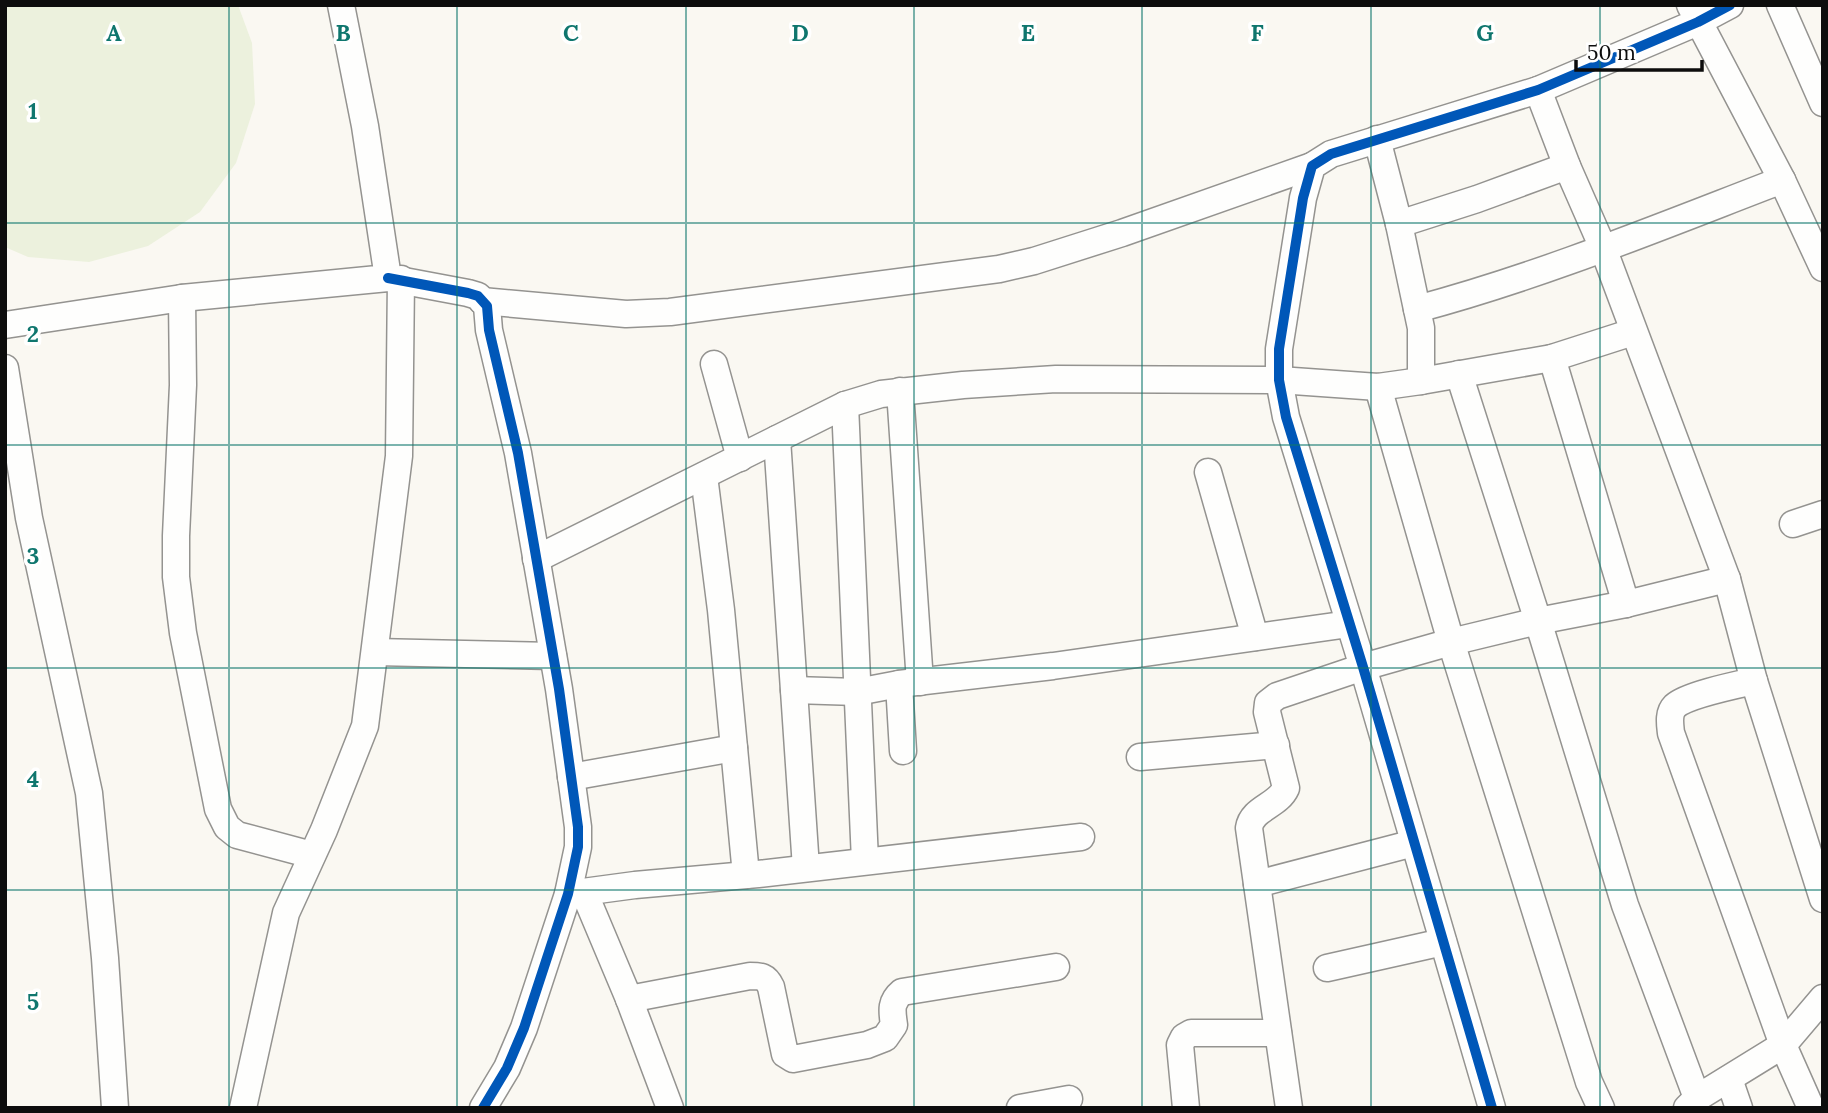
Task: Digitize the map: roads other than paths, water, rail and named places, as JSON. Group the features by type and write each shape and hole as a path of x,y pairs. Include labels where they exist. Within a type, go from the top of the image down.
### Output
{"street":[{"path":"243,1108 286,913 365,726 399,456 394,279 341,5"},
{"path":"482,301 626,314 670,312 999,269 1064,253 1312,166 1331,155 1377,139 1538,90 1694,13 1730,5"},
{"path":"1780,5 1823,103"},
{"path":"1694,13 1782,180 1823,268"},
{"path":"1538,90 1603,248 1727,579 1754,681 1823,898"},
{"path":"1377,139 1399,224 1421,328 1421,381"},
{"path":"1312,166 1303,198 1279,348 1279,380 1286,417 1363,667 1492,1108"},
{"path":"1399,224 1567,166"},
{"path":"1417,309 1603,248 1782,180"},
{"path":"5,325 183,298 394,279 468,293 478,296 482,301 489,315 489,330 518,453 553,656 571,777 578,847 576,893 507,1068 483,1108"},
{"path":"183,298 183,385 176,577 183,633 218,809 227,827 237,835 312,855"},
{"path":"536,559 845,405 881,394 1056,379 1279,380 1378,387 1552,358 1633,332"},
{"path":"1552,358 1626,604"},
{"path":"714,364 740,458"},
{"path":"5,369 29,518 89,793 105,958 115,1108"},
{"path":"1459,374 1625,905 1692,1103 1783,1045 1823,998"},
{"path":"1378,387 1451,642 1589,1082 1601,1108"},
{"path":"900,391 910,683 903,751"},
{"path":"845,405 865,861"},
{"path":"777,439 806,868"},
{"path":"1208,471 1255,637"},
{"path":"704,476 721,610 746,875"},
{"path":"1793,524 1823,514"},
{"path":"1289,1108 1250,822 1253,817 1280,799 1286,788 1267,712 1268,703 1363,667 1451,642 1727,579"},
{"path":"794,690 858,692 1349,624"},
{"path":"375,652 553,656"},
{"path":"1754,681 1686,699 1674,707 1670,717 1671,733 1783,1045 1811,1108"},
{"path":"1140,757 1276,745"},
{"path":"571,777 734,748"},
{"path":"576,893 1081,837"},
{"path":"1257,884 1414,843"},
{"path":"576,893 629,999 670,1108"},
{"path":"1327,968 1443,942"},
{"path":"629,999 762,976 768,980 771,987 785,1054 793,1059 867,1045 884,1038 894,1026 894,1001 909,989 1056,967"},
{"path":"1186,1108 1180,1045 1184,1037 1191,1033 1278,1032"},
{"path":"1729,1079 1739,1108"},
{"path":"1020,1108 1069,1099"}]}
